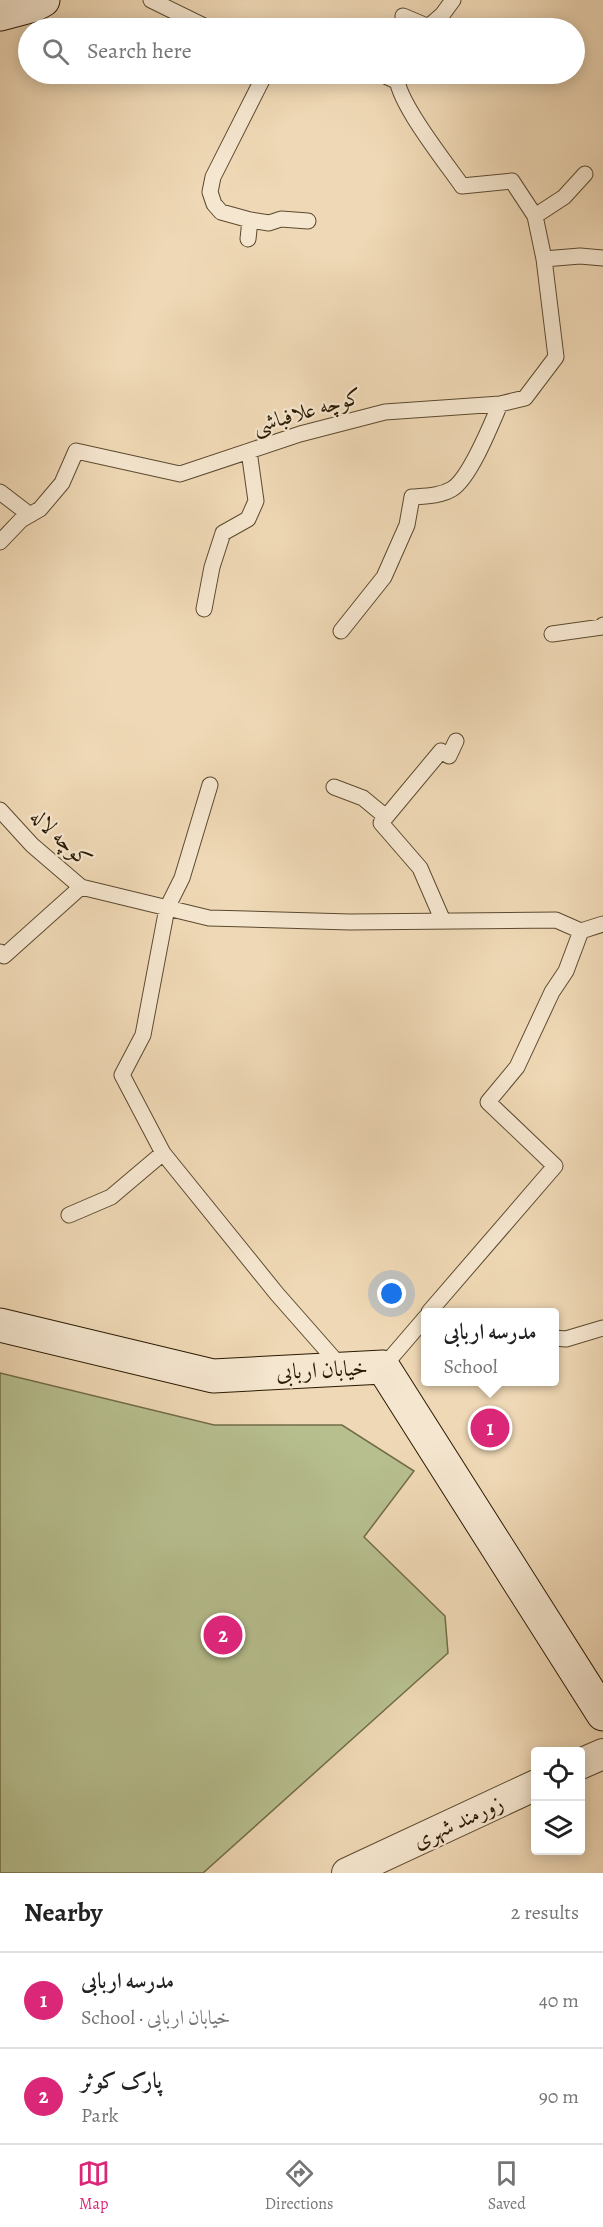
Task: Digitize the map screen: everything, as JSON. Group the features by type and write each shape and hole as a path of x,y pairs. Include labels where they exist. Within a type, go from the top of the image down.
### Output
{"street":[{"path":"0,14 34,5 43,0"},
{"name":"خیابان اربابی","path":"0,1325 213,1377 383,1366 603,1714"},
{"path":"585,1762 603,1754"},
{"name":"زورمند شهری","path":"347,1873 531,1787"}],"lane":[{"path":"151,0 188,18"},
{"path":"439,18 453,0"},
{"path":"403,16 407,18"},
{"path":"260,84 213,177 210,192 214,204 221,212 250,220 268,223 280,219 308,221"},
{"path":"399,84 407,106 462,186 512,181 535,216 564,197 585,174"},
{"name":"کوچه علافباشی","path":"0,542 21,520 40,509 62,483 76,451 180,474 300,434 385,412 500,404 525,398 556,357 544,259 535,216"},
{"path":"248,239 250,220"},
{"path":"544,259 580,256 603,258"},
{"path":"341,631 384,578 407,525 412,497 437,495 454,488 466,474 500,404"},
{"path":"204,609 212,567 223,532 248,519 256,501 249,451"},
{"path":"0,492 30,514"},
{"path":"552,634 603,625"},
{"path":"443,921 420,868 381,823 441,751 449,756 456,741"},
{"path":"210,785 182,878 167,908 143,1035 122,1075 164,1153 277,1294 343,1369"},
{"path":"334,787 363,798 386,817"},
{"name":"کوچه لاله","path":"0,810 32,845 81,887 209,918 350,922 556,920 581,931"},
{"path":"0,952 4,956 81,887"},
{"path":"432,1308 555,1166 488,1102 517,1067 552,992 566,971 581,931 603,924"},
{"path":"69,1215 111,1197 164,1153"},
{"path":"383,1366 421,1326"},
{"path":"559,1338 566,1339 603,1328"}],"green space":[{"path":"0,1373 214,1425 342,1425 414,1471 364,1537 445,1616 448,1653 203,1873 0,1873"}],"place":[{"name":"مدرسه اربابی","path":"490,1428"},
{"name":"پارک کوثر","path":"223,1635"}]}
